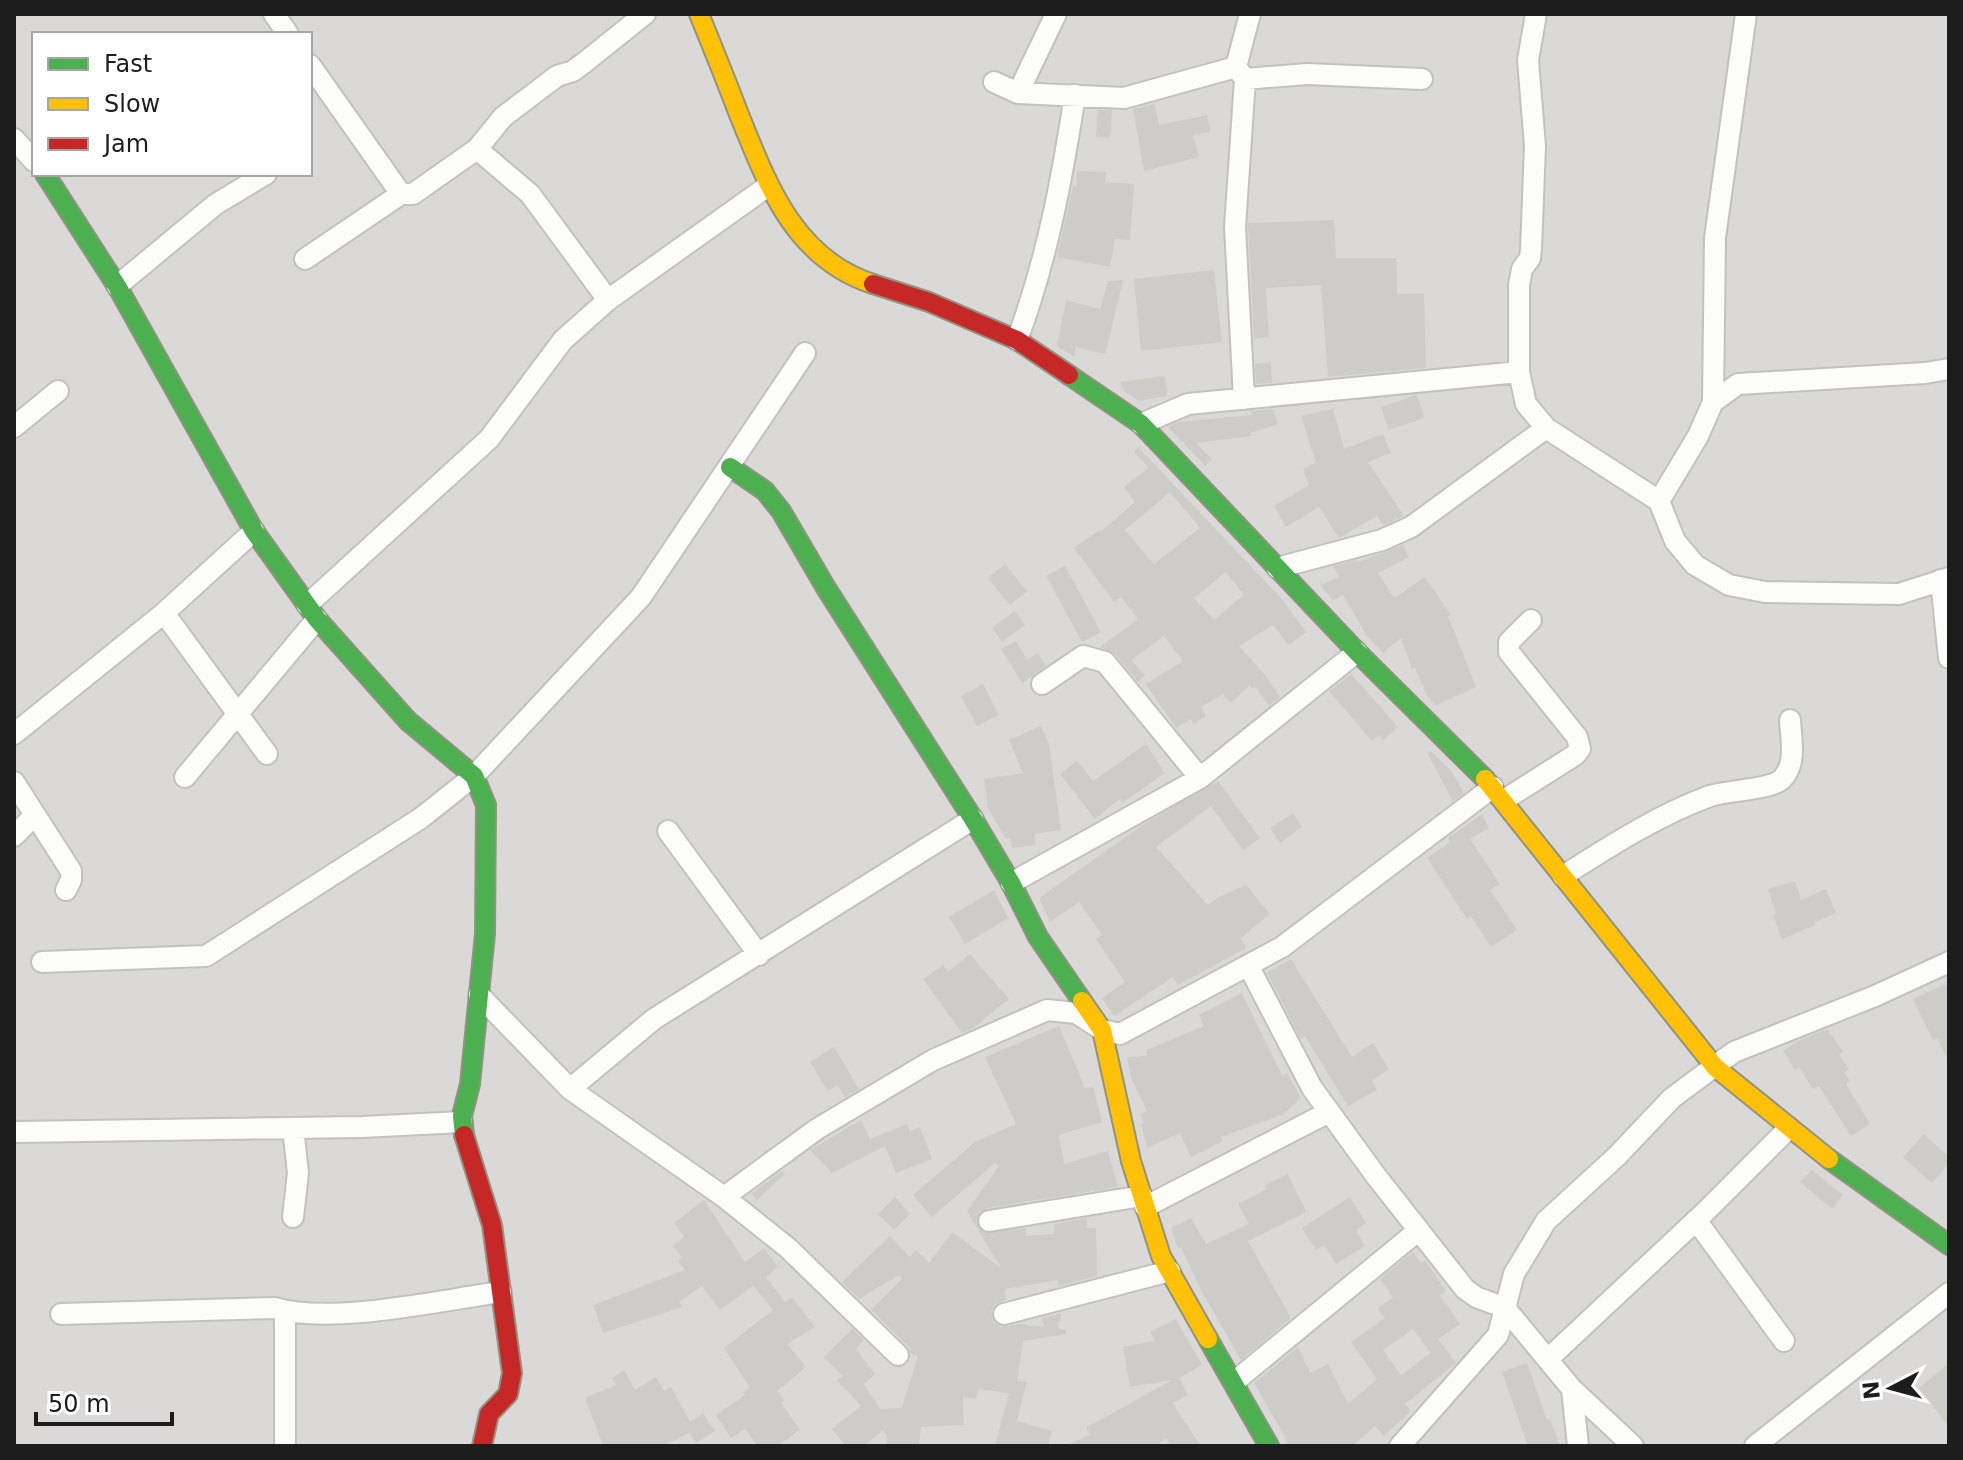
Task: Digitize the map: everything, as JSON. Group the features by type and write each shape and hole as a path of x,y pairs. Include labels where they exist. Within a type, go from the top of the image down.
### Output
{"street":[{"path":"274,14 287,32"},
{"path":"305,259 401,194 413,194 477,149 503,117 557,76 573,71 645,14"},
{"path":"699,14 768,186 788,219 814,249 835,267 863,281 929,302 1017,340 1141,424 1357,652 1498,794 1715,1067 1788,1129 1949,1245"},
{"path":"1018,93 1056,14"},
{"path":"1244,399 1235,227 1240,73 1250,14"},
{"path":"1536,14 1528,60 1535,146 1531,249 1519,285 1519,372 1526,404 1546,428 1659,501 1675,541 1695,565 1729,585 1765,592 1899,594 1945,579 1949,658"},
{"path":"1659,501 1698,436 1713,402 1715,238 1746,14"},
{"path":"312,68 401,194"},
{"path":"994,82 1018,93 1131,98 1240,73 1422,79"},
{"path":"1017,340 1038,286 1062,179 1075,95"},
{"path":"14,139 32,159"},
{"path":"477,149 530,194 608,300"},
{"path":"46,176 117,286 254,531 312,612 408,721 474,776 486,805 485,934 470,1084 462,1122 492,1225 512,1373 508,1394 489,1414 482,1446"},
{"path":"117,286 216,204 263,176"},
{"path":"185,777 237,716 312,612 489,439 563,340 608,300 768,186"},
{"path":"42,962 206,956 421,818 474,776 641,597 805,353"},
{"path":"1713,402 1738,384 1949,369"},
{"path":"1141,424 1188,404 1519,372"},
{"path":"14,427 58,391"},
{"path":"1277,568 1382,540 1411,527 1546,428"},
{"path":"730,467 765,491 781,511 826,588 973,819 1011,883 1038,937 1102,1030 1131,1161 1161,1256 1269,1446"},
{"path":"14,734 164,613 254,531"},
{"path":"164,613 267,754"},
{"path":"724,1197 817,1129 947,1054 1047,1010 1076,1013 1102,1030 1120,1034 1282,947 1498,794 1575,755 1580,749 1577,737 1509,652 1509,642 1531,620"},
{"path":"1011,883 1200,778 1357,652"},
{"path":"1042,684 1083,656 1105,662 1200,778"},
{"path":"1563,876 1615,843 1692,802 1717,793 1778,783 1788,772 1793,752 1790,720"},
{"path":"14,782 71,871 66,890"},
{"path":"14,836 34,816"},
{"path":"570,1089 654,1019 973,819"},
{"path":"668,831 759,955"},
{"path":"1400,1446 1498,1335 1514,1274 1546,1221 1617,1156 1672,1098 1734,1052 1875,996 1949,962"},
{"path":"1248,965 1312,1088 1465,1289 1476,1297 1505,1308 1572,1389 1633,1446"},
{"path":"479,995 570,1089 724,1197 788,1248 898,1355"},
{"path":"989,1221 1144,1202 1329,1112"},
{"path":"14,1132 462,1122"},
{"path":"293,1128 298,1173 293,1217"},
{"path":"1548,1359 1788,1129"},
{"path":"1696,1220 1784,1341"},
{"path":"1234,1382 1419,1230"},
{"path":"1004,1314 1170,1271"},
{"path":"61,1314 275,1308 285,1311 359,1312 501,1292"},
{"path":"1755,1446 1949,1293"},
{"path":"285,1311 285,1446"},
{"path":"1572,1389 1578,1446"}],"shaded area":[{"path":"14,14 1949,14 1949,1446 14,1446"}],"building":[{"path":"1155,104 1159,125 1207,115 1210,132 1193,135 1199,157 1144,171 1133,109"},
{"path":"1098,110 1112,110 1110,138 1096,137"},
{"path":"1077,171 1106,172 1105,182 1134,184 1130,240 1115,239 1110,267 1057,257 1073,186 1077,186"},
{"path":"1334,220 1336,258 1396,258 1397,294 1424,293 1426,368 1328,377 1321,285 1266,288 1269,337 1254,339 1248,223"},
{"path":"1214,270 1222,342 1141,351 1134,279"},
{"path":"1123,280 1105,354 1076,347 1074,357 1057,346 1066,300 1100,309 1108,281"},
{"path":"1271,362 1272,383 1256,384 1255,364"},
{"path":"1165,376 1167,396 1139,401 1124,391 1120,382"},
{"path":"1417,395 1424,418 1389,430 1381,407"},
{"path":"1273,409 1278,424 1250,433 1251,436 1196,443 1212,459 1205,466 1168,427 1178,422 1252,415 1251,411"},
{"path":"1333,409 1344,449 1383,434 1391,453 1368,462 1404,516 1383,525 1377,516 1339,538 1319,507 1286,527 1274,506 1309,485 1303,468 1316,463 1301,416"},
{"path":"1138,447 1281,598 1306,632 1289,645 1273,625 1239,646 1280,697 1269,706 1255,686 1250,685 1231,703 1223,694 1201,707 1206,716 1193,724 1191,719 1176,728 1146,684 1183,661 1164,636 1131,660 1145,675 1138,682 1115,654 1100,647 1138,619 1121,597 1114,602 1074,548 1100,532 1135,502 1124,487 1149,468 1134,452","holes":["1170,492 1200,528 1154,564 1125,530","1226,572 1244,595 1214,620 1194,598"]},
{"path":"1403,545 1409,557 1378,573 1394,598 1425,577 1450,614 1448,616 1476,687 1436,705 1428,697 1415,668 1412,669 1401,638 1383,653 1367,636 1343,595 1333,600 1320,585 1339,577 1333,566 1357,562"},
{"path":"1005,564 1027,591 1010,605 988,578"},
{"path":"1065,566 1101,632 1082,642 1046,576"},
{"path":"1015,611 1025,625 1002,642 992,628"},
{"path":"1016,641 1027,660 1038,653 1046,666 1022,683 1001,649"},
{"path":"1351,674 1398,727 1383,740 1379,735 1372,741 1329,691"},
{"path":"983,684 999,715 977,726 961,696"},
{"path":"1041,726 1049,744 1061,830 1034,834 1036,845 1012,848 1011,838 1006,839 988,808 984,779 1023,773 1009,740"},
{"path":"1146,744 1165,773 1122,803 1120,799 1095,819 1060,774 1077,761 1093,781"},
{"path":"1431,751 1452,772 1464,793 1453,801 1427,753"},
{"path":"1218,781 1260,838 1243,850 1211,806 1156,847 1208,905 1246,885 1270,914 1241,938 1246,948 1178,985 1173,977 1114,1016 1102,998 1125,982 1096,939 1102,935 1079,902 1050,922 1039,898 1147,822"},
{"path":"1293,813 1302,827 1280,843 1270,828"},
{"path":"1482,814 1489,828 1470,839 1500,884 1490,890 1517,930 1491,947 1471,916 1467,919 1427,858 1450,842 1448,838"},
{"path":"1795,881 1801,900 1826,889 1836,913 1782,939 1768,889"},
{"path":"994,890 1008,918 965,944 949,917"},
{"path":"970,954 1009,999 962,1033 923,979 943,965 948,972"},
{"path":"1291,959 1352,1057 1373,1043 1389,1069 1372,1081 1377,1090 1348,1106 1305,1036 1301,1039 1267,973"},
{"path":"1945,984 1949,992 1949,1062 1937,1038 1933,1040 1913,999"},
{"path":"1242,993 1282,1076 1287,1073 1301,1098 1284,1114 1221,1137 1223,1141 1191,1157 1180,1133 1147,1148 1140,1114 1147,1111 1131,1078 1127,1058 1148,1055 1146,1050 1204,1026 1199,1015"},
{"path":"1059,1026 1085,1088 1093,1087 1102,1122 1059,1135 1064,1164 1108,1151 1118,1187 987,1208 980,1212 976,1222 985,1233 1026,1228 1026,1236 1054,1234 1054,1224 1087,1218 1087,1228 1096,1228 1097,1276 1058,1286 1058,1280 1005,1289 1006,1300 996,1304 991,1311 994,1322 1001,1327 1019,1324 1044,1327 1042,1318 1061,1313 1060,1322 1057,1322 1059,1329 1066,1330 1066,1334 1023,1341 1017,1381 1027,1382 1017,1421 1052,1431 1048,1446 995,1446 1009,1393 978,1389 976,1399 963,1397 964,1425 921,1427 919,1446 886,1446 887,1435 883,1430 864,1446 846,1446 832,1429 861,1406 837,1380 843,1376 824,1357 852,1329 864,1340 856,1349 875,1374 864,1384 880,1409 902,1408 918,1356 911,1354 910,1348 871,1310 902,1279 899,1275 859,1299 842,1282 890,1236 910,1257 916,1250 929,1263 952,1232 1001,1268 967,1211 999,1166 995,1163 932,1217 913,1195 975,1142 1016,1124 985,1057"},
{"path":"1827,1029 1843,1052 1839,1054 1849,1069 1844,1073 1850,1081 1846,1084 1870,1124 1851,1136 1819,1086 1813,1089 1799,1067 1795,1070 1783,1051"},
{"path":"834,1047 859,1089 845,1097 838,1085 828,1091 810,1062"},
{"path":"861,1120 870,1139 907,1124 910,1131 920,1127 932,1159 896,1173 885,1146 832,1173 810,1150"},
{"path":"1924,1134 1949,1157 1949,1163 1932,1183 1903,1157"},
{"path":"1812,1170 1843,1195 1832,1209 1800,1182"},
{"path":"782,1171 785,1174 757,1200 751,1194"},
{"path":"1288,1174 1306,1212 1248,1241 1291,1318 1241,1360 1201,1290 1181,1247 1178,1249 1171,1228 1191,1218 1206,1244 1249,1224 1238,1204 1267,1189 1265,1185"},
{"path":"895,1197 910,1214 894,1230 878,1214"},
{"path":"1350,1197 1366,1223 1356,1230 1365,1246 1336,1264 1324,1245 1316,1250 1302,1228"},
{"path":"704,1200 745,1262 764,1248 778,1267 766,1277 785,1302 792,1297 815,1327 787,1344 806,1367 777,1391 784,1401 781,1403 800,1430 777,1446 758,1446 745,1429 731,1438 716,1415 750,1388 724,1348 773,1310 753,1286 720,1310 702,1286 679,1302 682,1307 603,1333 593,1305 685,1270 678,1261 682,1258 673,1246 684,1237 674,1223"},
{"path":"1413,1252 1421,1263 1425,1260 1446,1291 1440,1295 1460,1324 1438,1339 1456,1363 1405,1404 1411,1411 1384,1436 1375,1426 1352,1446 1287,1446 1285,1437 1254,1383 1298,1347 1310,1373 1328,1364 1348,1404 1377,1379 1351,1342 1385,1318 1378,1308 1393,1297 1380,1279","holes":["1413,1329 1431,1353 1401,1375 1383,1350"]},
{"path":"1176,1319 1202,1365 1179,1378 1188,1395 1172,1403 1201,1446 1171,1446 1166,1438 1155,1446 1064,1446 1090,1435 1086,1428 1172,1380 1130,1387 1123,1347 1155,1341 1150,1332"},
{"path":"1527,1363 1547,1420 1550,1419 1560,1446 1528,1446 1502,1372"},
{"path":"1949,1363 1949,1427 1919,1388"},
{"path":"624,1370 635,1390 656,1377 664,1391 671,1387 690,1422 703,1413 715,1431 696,1443 690,1433 662,1446 603,1446 585,1398 616,1385 612,1378"}],"traffic: fast":[{"path":"46,176 117,286 254,531 317,619 408,721 474,776 486,805 485,934 470,1084 462,1116 464,1135"},
{"path":"1069,375 1141,424 1357,652 1485,779"},
{"path":"730,467 765,491 781,511 826,588 973,819 1011,883 1038,937 1082,1001"},
{"path":"1829,1159 1949,1245"},
{"path":"1208,1339 1269,1446"}],"traffic: slow":[{"path":"699,14 762,169 788,217 823,257 873,284"},
{"path":"1485,779 1715,1067 1829,1159"},
{"path":"1082,1001 1102,1030 1131,1161 1161,1256 1208,1339"}],"traffic: jam":[{"path":"873,284 929,302 1017,340 1069,375"},
{"path":"464,1135 492,1225 512,1373 508,1394 489,1414 482,1446"}]}
